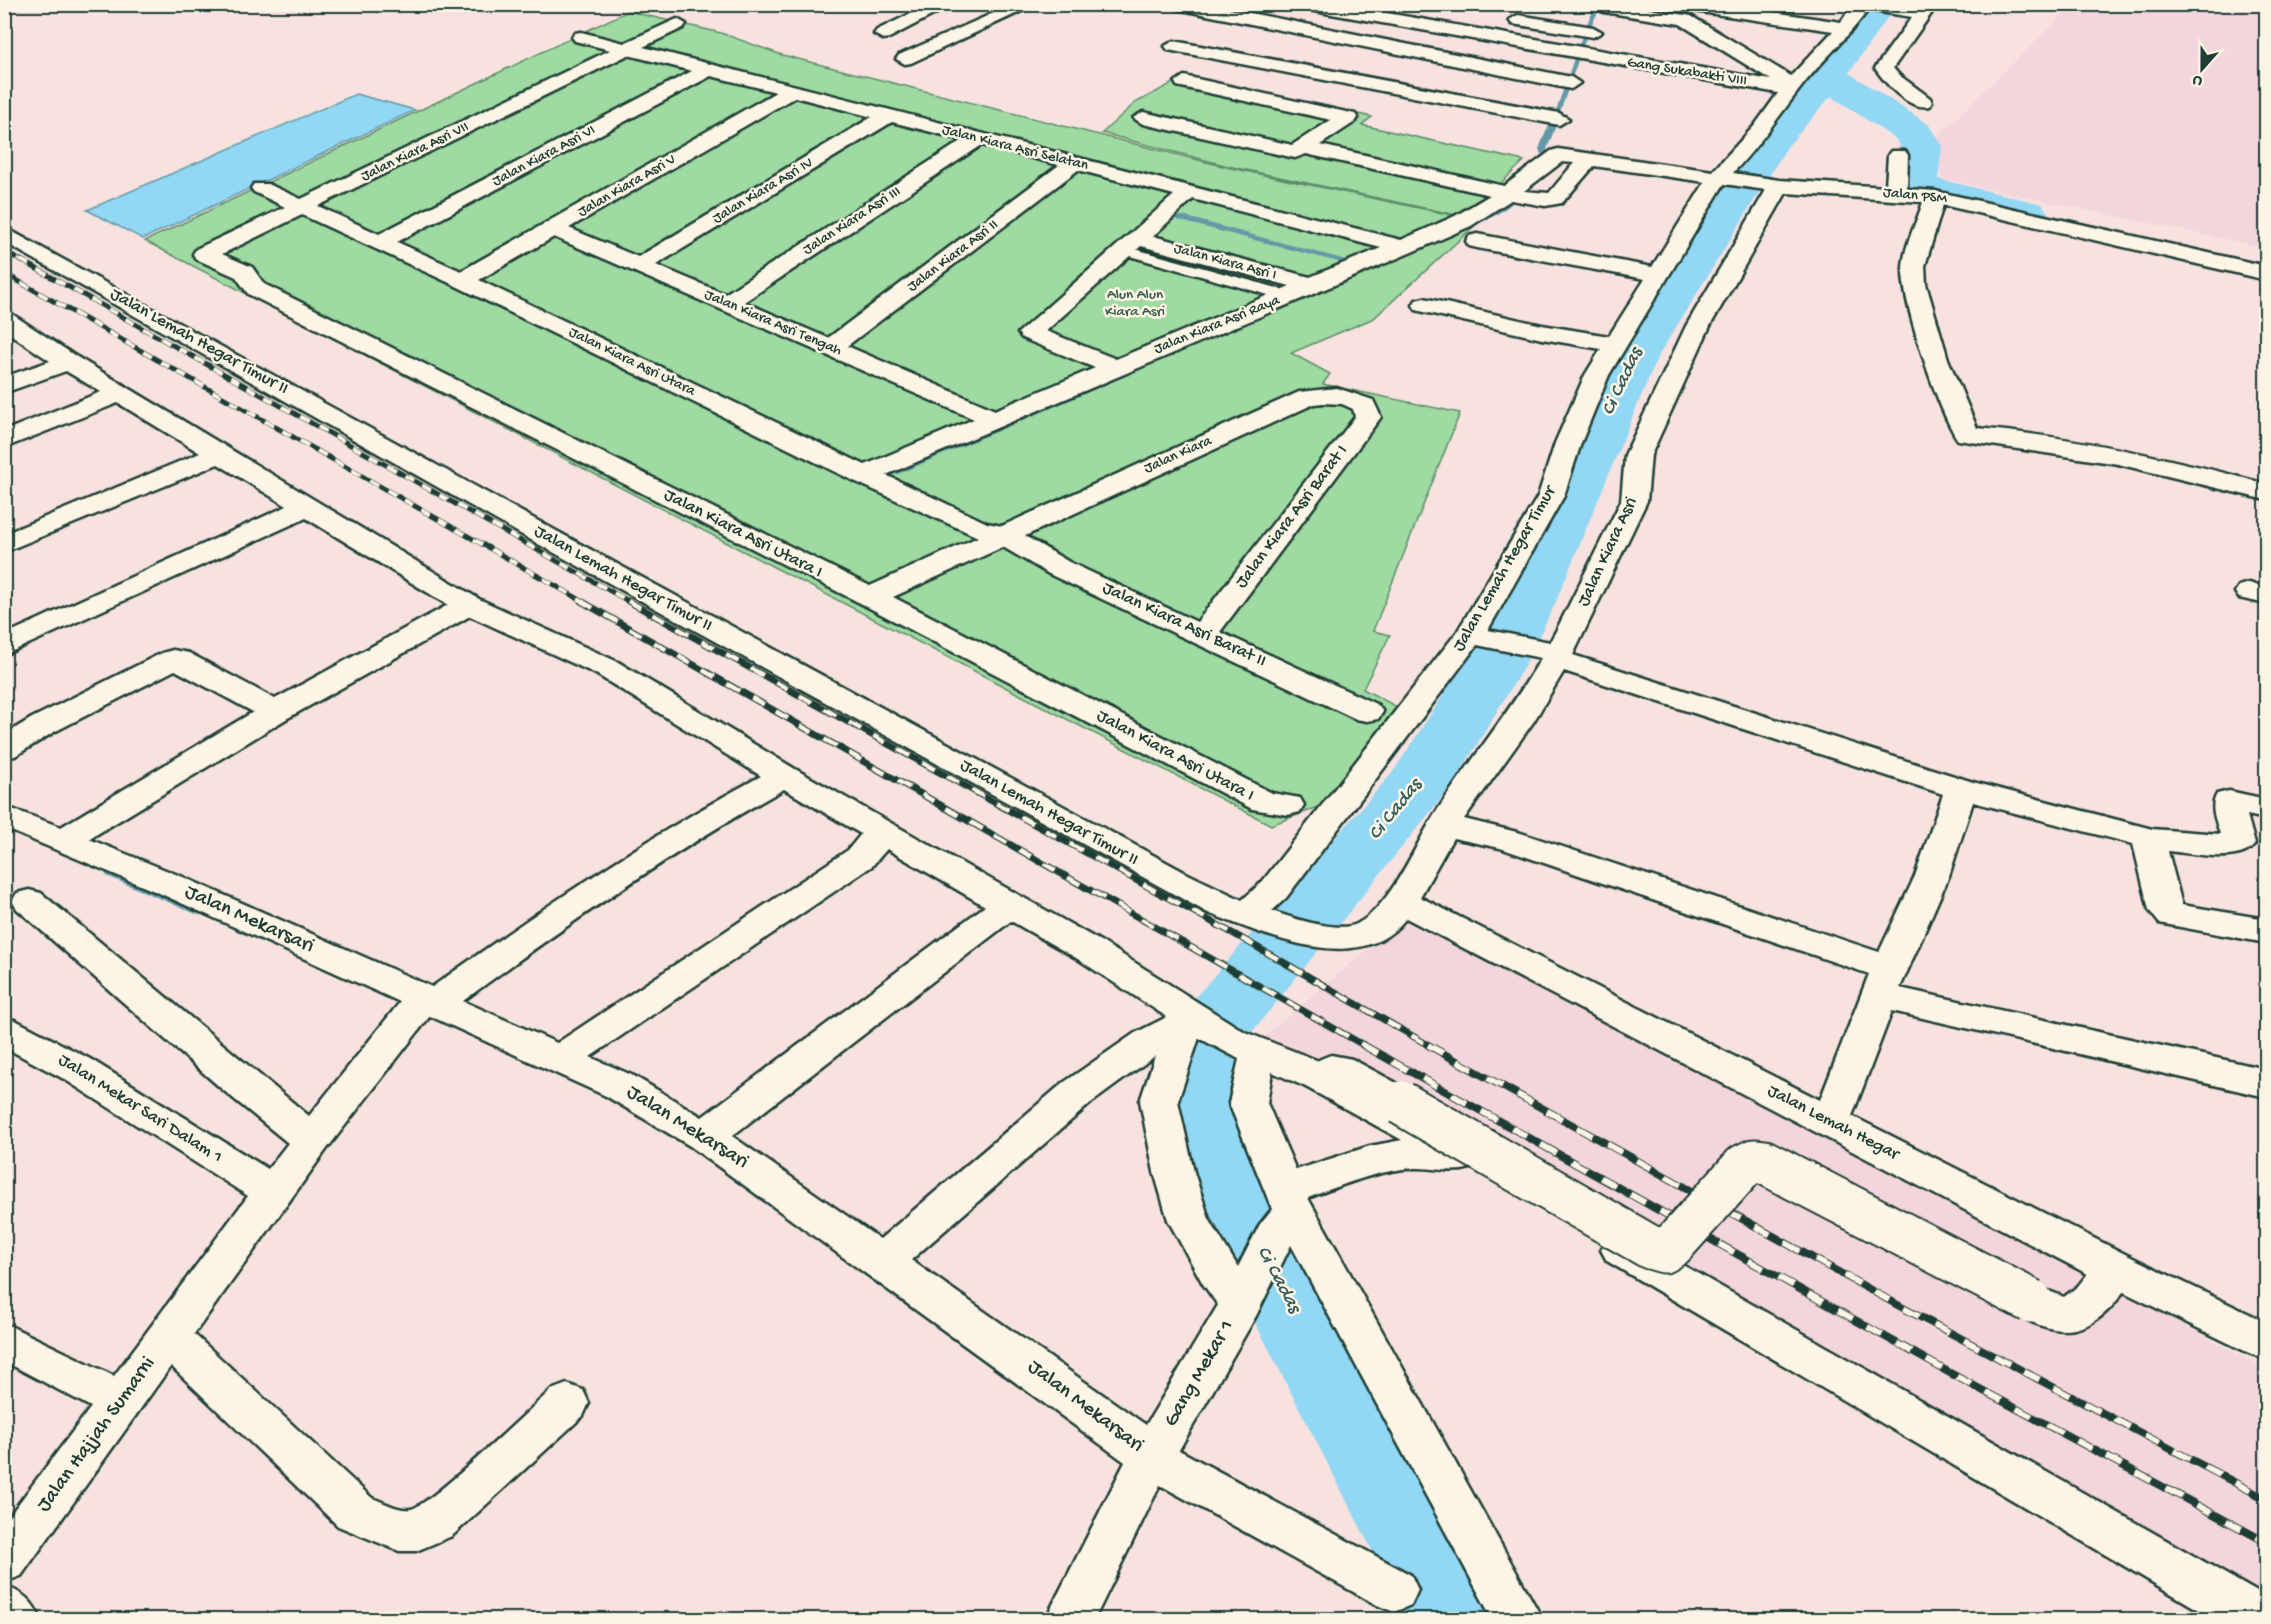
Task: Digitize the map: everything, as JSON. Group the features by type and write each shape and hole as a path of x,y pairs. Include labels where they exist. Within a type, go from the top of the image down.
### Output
{"street":[{"path":"883,34 946,4"},
{"path":"905,59 1029,4"},
{"path":"1177,4 1214,8 1571,83"},
{"name":"Gang Sukabakti VIII","path":"1303,4 1492,36 1583,55 1791,87"},
{"path":"1680,4 1846,28"},
{"path":"1558,154 1559,119 1571,83 1604,5 1685,20 1791,87"},
{"path":"1866,5 1919,10 1884,68 1892,79 1923,102"},
{"name":"Jalan Lemah Hegar Timur","path":"1253,917 1474,635 1551,496 1568,443 1597,375 1615,344 1722,178 1762,129 1791,87 1866,5"},
{"path":"1506,18 1593,32"},
{"name":"Jalan Kiara Asri VII","path":"204,254 677,24"},
{"name":"Jalan Kiara Asri Selatan","path":"581,37 1404,247"},
{"path":"1174,46 1559,119"},
{"name":"Jalan Kiara Asri VI","path":"380,242 708,70"},
{"path":"1143,118 1294,152 1348,118 1184,82"},
{"name":"Jalan Kiara Asri V","path":"462,280 792,91"},
{"name":"Jalan Kiara Asri IV","path":"639,266 888,116"},
{"name":"Jalan Kiara Asri III","path":"726,304 978,139"},
{"path":"1303,147 1545,200 1555,198 1589,159"},
{"name":"Jalan PSM","path":"1558,154 1772,185 1935,197 2266,273"},
{"name":"Jalan Kiara Asri Raya","path":"863,475 993,418 1290,296 1463,221 1508,193 1558,154"},
{"path":"1896,194 1898,155"},
{"name":"Jalan Kiara Asri II","path":"830,348 1076,163"},
{"name":"Jalan Kiara Asri","path":"1332,938 1348,940 1368,933 1385,919 1400,901 1444,825 1527,707 1551,653 1634,501 1638,455 1698,326 1772,185"},
{"name":"Jalan Kiara Asri Utara","path":"261,188 462,280 978,529 1003,535"},
{"path":"1114,367 1030,333 1190,192"},
{"path":"1935,197 1914,266 1915,284 1936,359 1967,435 2055,443 2142,460 2266,492"},
{"name":"Jalan Kiara Asri Tengah","path":"552,228 993,418"},
{"name":"Jalan Lemah Hegar Timur II","path":"4,233 550,539 1174,881 1220,905 1253,917 1332,938"},
{"path":"1477,241 1658,275"},
{"name":"Jalan Kiara Asri I","path":"1130,244 1313,285"},
{"path":"2160,274 2174,252"},
{"name":"Jalan Kiara Asri Utara I","path":"204,254 244,272 256,290 870,597 1264,802 1288,805"},
{"path":"1424,305 1542,332 1615,344"},
{"path":"13,327 54,368 106,399 219,454 469,605 607,668 784,776 1089,950 1188,1016 1246,1048 1320,1077 1438,1142 1445,1154"},
{"path":"4,386 54,368"},
{"name":"Jalan Kiara","path":"870,597 1308,397 1332,395 1356,401"},
{"path":"4,440 106,399"},
{"name":"Jalan Kiara Asri Barat I","path":"1204,633 1368,417 1364,405 1356,401"},
{"path":"4,544 219,454"},
{"path":"4,646 305,508"},
{"name":"Jalan Kiara Asri Barat II","path":"1003,535 1059,568 1204,633 1366,712"},
{"path":"64,839 275,712 469,605"},
{"path":"1474,635 1551,653 1961,789 2148,838 2234,846 2238,844 2238,838 2229,814 2229,801 2266,809"},
{"path":"4,749 52,720 172,659 178,659 275,712"},
{"name":"Jalan Hajjah Sumarni","path":"4,1561 312,1140 430,1000 602,885 784,776"},
{"path":"1830,1121 1863,1041 1884,981 1932,876 1961,789"},
{"name":"Jalan Mekarsari","path":"4,816 64,839 620,1086 704,1136 1127,1436 1151,1457 1069,1620"},
{"path":"1444,825 1509,840 1884,981 2187,1067 2266,1083"},
{"path":"560,1059 860,858 872,846 879,831"},
{"path":"2148,838 2166,910 2171,915 2266,931"},
{"name":"Jalan Lemah Hegar","path":"1400,901 2116,1269 2266,1342"},
{"path":"28,902 132,988 246,1088 312,1140"},
{"path":"704,1136 1009,905"},
{"path":"882,1261 1077,1093 1188,1016"},
{"path":"1188,1016 1159,1101 1174,1172 1189,1220 1218,1272 1245,1297"},
{"name":"Jalan Mekar Sari Dalam 1","path":"4,1030 77,1069 273,1192"},
{"path":"1246,1048 1250,1085 1248,1103 1284,1212 1519,1620"},
{"path":"1320,1077 1331,1069 1339,1069 1650,1247 1664,1251 1744,1166 1754,1161 1764,1162 2062,1315 2081,1309 2100,1291 2116,1269"},
{"path":"1284,1212 1359,1162 1400,1156 1445,1154 1468,1163 1732,1313 2261,1620"},
{"name":"Gang Mekar 1","path":"1151,1457 1245,1297 1284,1212"},
{"path":"168,1337 355,1512 386,1527 399,1530 416,1530 435,1521 456,1505 567,1403"},
{"path":"4,1340 122,1402"},
{"path":"1151,1457 1394,1590"},
{"path":"4,1608 17,1620"}],"lane":[{"name":"Jalan Kiara Asri I","path":"1130,244 1290,296"}],"shaded area":[{"path":"2073,5 2266,5 2266,248 1942,179 1933,141"},
{"path":"1403,920 1994,1220 2266,1370 2266,1617 1260,1040"}],"green space":[{"name":"Alun Alun Kiara Asri","path":"628,11 721,33 782,55 1226,167 1480,221 1374,318 1291,353 1330,374 1323,384 1460,413 1373,631 1390,635 1363,689 1397,707 1319,807 1271,825 145,241"},
{"path":"1184,77 1372,117 1362,125 1524,161 1494,190 1457,215 1228,166 1102,133 1135,103"}],"water":[{"path":"356,94 415,110 143,239 87,210"}],"waterway":[{"path":"4,9 27,4"},
{"name":"Ci Cadas","path":"1827,76 1880,4"},
{"path":"1587,30 1598,6"},
{"path":"1579,53 1586,33"},
{"path":"1556,115 1578,55"},
{"name":"Ci Cadas","path":"1462,1620 1228,1188 1199,1044 1419,784 1494,665 1524,606 1632,358 1770,141 1827,76"},
{"path":"1827,76 1914,133 1921,146 1916,182 1923,188 2026,213"},
{"path":"1545,153 1543,149 1553,123"},
{"path":"1475,222 1501,208 1522,191"},
{"path":"1180,218 1353,263"},
{"path":"895,472 1454,233"},
{"path":"111,873 200,911"}],"railway":[{"path":"4,251 23,262"},
{"path":"21,260 630,602"},
{"path":"4,273 584,602"},
{"path":"581,601 1365,1046"},
{"path":"628,601 1234,934 1430,1046"},
{"path":"1363,1045 1950,1373 2266,1542"},
{"path":"1428,1045 1905,1309 2266,1499"}]}
